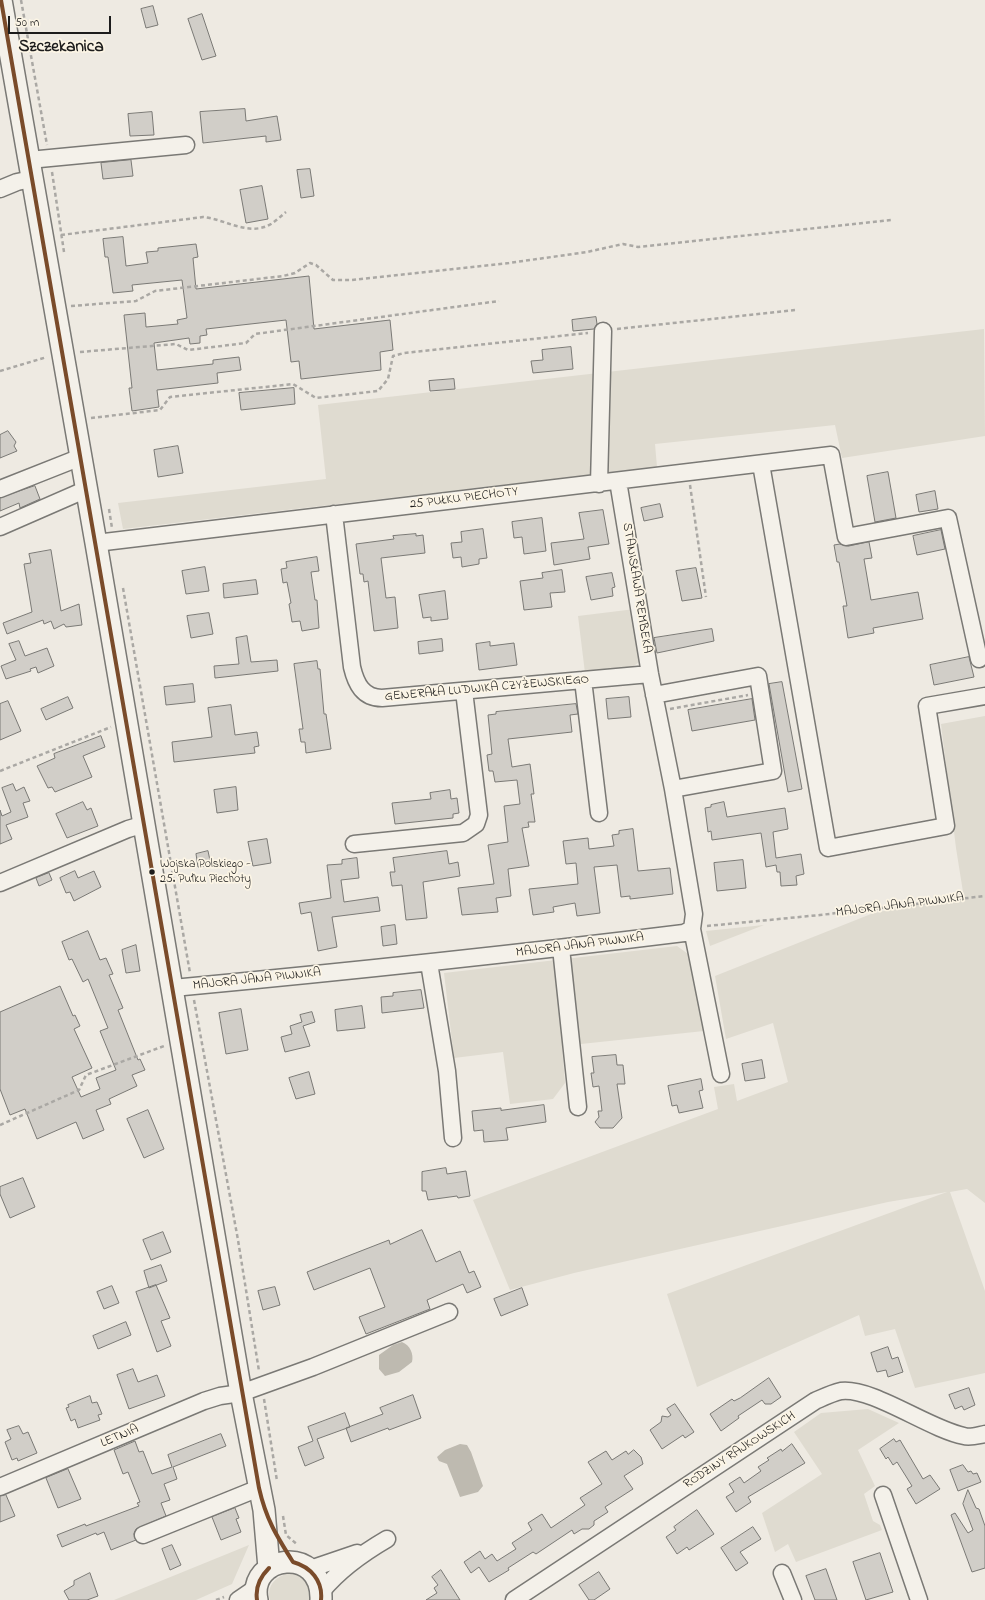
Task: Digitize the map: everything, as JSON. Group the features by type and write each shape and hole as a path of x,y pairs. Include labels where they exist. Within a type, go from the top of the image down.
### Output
{"main road":[{"path":"1,0 30,170 52,237 76,352 88,419 81,457 87,488 106,541 127,723 145,824 182,987 183,1045 241,1393 268,1486 273,1512 272,1528 301,1565 320,1583 322,1596"},
{"path":"269,1568 273,1512"},
{"path":"257,1594 263,1573 269,1568 280,1563 301,1565"}],"street":[{"path":"0,189 17,182 30,170 50,158 186,145"},
{"path":"599,484 603,331"},
{"name":"25 PUŁKU PIECHOTY","path":"106,541 831,456 846,537 948,518 979,659"},
{"path":"0,489 81,457"},
{"path":"761,464 828,848 946,826 927,706 985,696"},
{"name":"STANISŁAWA REMBEKA","path":"618,481 650,674 673,789 694,914 692,929 721,1074"},
{"path":"0,527 87,488"},
{"name":"GENERAŁA LUDWIKA CZYŻEWSKIEGO","path":"334,514 350,657 357,684 369,696 375,698 650,674"},
{"path":"654,695 758,676 773,771 673,789"},
{"path":"583,680 599,813"},
{"path":"354,844 463,833 476,824 479,815 464,691"},
{"path":"0,883 128,829 145,824"},
{"name":"MAJORA JANA PIWNIKA","path":"182,987 429,963 561,948 684,933 692,929"},
{"path":"561,948 578,1107"},
{"path":"429,963 447,1071 453,1138"},
{"name":"LETNIA","path":"0,1487 204,1401 220,1396 241,1393 313,1367 449,1312"},
{"name":"RODZINY RAJKOWSKICH","path":"514,1600 815,1401 829,1395 841,1391 862,1393 940,1428 965,1437 985,1434"},
{"path":"143,1535 268,1486"},
{"path":"883,1495 919,1600"},
{"path":"322,1596 332,1579 368,1550 387,1539"},
{"path":"301,1565 368,1550"},
{"path":"782,1573 793,1600"},
{"path":"238,1600 257,1594"}],"path":[{"path":"21,0 50,158 52,237 65,259"},
{"path":"52,237 203,217 216,218 241,228 259,228 270,224 286,212"},
{"path":"66,304 136,301 155,291 283,276 295,273 310,263 316,265 333,280 351,280 509,263 587,252 623,244 638,247 891,220"},
{"path":"0,371 34,359 76,352 176,344 188,350 246,342 255,334 499,302"},
{"path":"66,304 74,314"},
{"path":"88,419 160,410 170,397 293,384 316,398 378,392 388,379 393,356 404,353 511,343 603,331 796,310"},
{"path":"688,473 706,597"},
{"path":"106,541 108,502"},
{"path":"122,587 182,987 262,1385 268,1486"},
{"path":"657,712 760,693"},
{"path":"0,771 114,726 127,723"},
{"name":"MAJORA JANA PIWNIKA","path":"692,929 700,926 820,915 985,896"},
{"path":"0,1125 79,1090 86,1075 167,1045 183,1045"},
{"path":"273,1512 286,1535"}],"shaded area":[{"path":"984,329 985,436 842,458 835,425 655,444 657,467 123,529 118,503 326,479 318,405"},
{"path":"635,609 640,661 635,665 622,670 585,673 578,616"},
{"path":"985,716 985,1203 967,1189 950,1192 985,1291 985,1373 915,1388 895,1329 865,1336 859,1315 697,1387 667,1294 947,1192 888,1202 574,1273 510,1290 473,1200 718,1109 714,1087 734,1084 737,1101 788,1082 773,1023 726,1039 715,976 871,914 963,892 956,848 941,724"},
{"path":"764,925 710,946 706,931"},
{"path":"677,946 691,956 704,1031 562,1046 565,1083 553,1099 510,1104 503,1052 454,1058 444,973"},
{"path":"402,1342 405,1343 411,1350 412,1362 399,1372 385,1376 379,1369 379,1355 393,1345"},
{"path":"868,1409 899,1423 858,1450 875,1486 864,1494 873,1521 880,1525 882,1530 796,1562 788,1544 775,1552 762,1513 822,1474 794,1432 821,1413"},
{"path":"460,1444 467,1445 471,1452 483,1486 478,1492 460,1497 447,1464 439,1461 437,1457 445,1450"},
{"path":"249,1545 232,1584 196,1600 114,1600"},
{"path":"291,1573 296,1574 307,1582 311,1590 310,1600 270,1600 269,1595 271,1585 277,1578"}],"building":[{"path":"153,6 158,25 146,28 141,9"},
{"path":"202,14 216,56 202,60 188,19"},
{"path":"245,109 246,121 277,116 281,140 266,142 266,136 203,143 200,112"},
{"path":"152,112 154,135 130,136 128,114"},
{"path":"131,160 133,176 103,179 101,163"},
{"path":"310,169 314,196 301,198 297,170"},
{"path":"262,186 268,219 246,223 240,190"},
{"path":"123,237 126,266 148,263 146,252 158,251 158,248 196,244 198,257 193,258 196,289 309,276 314,329 390,320 393,350 380,352 381,370 301,379 299,361 291,362 286,320 206,329 207,335 200,336 200,343 190,344 189,338 154,343 157,370 213,364 213,360 239,357 241,370 217,373 218,383 157,390 159,407 132,411 129,388 132,388 124,315 145,313 146,327 178,324 177,320 187,318 182,280 132,285 133,291 113,293 108,257 105,257 103,239"},
{"path":"596,317 597,324 594,329 573,331 572,320"},
{"path":"571,347 573,369 533,373 531,361 543,360 542,350"},
{"path":"454,379 455,389 430,391 429,381"},
{"path":"294,388 295,404 241,410 239,393"},
{"path":"8,431 16,442 14,446 17,451 0,458 0,435"},
{"path":"178,446 183,473 158,477 154,450"},
{"path":"888,472 896,518 875,522 867,476"},
{"path":"35,486 40,499 20,508 19,503 0,511 0,498"},
{"path":"935,491 938,509 919,512 916,495"},
{"path":"660,504 663,517 644,521 641,508"},
{"path":"603,510 609,544 588,547 590,559 554,565 551,543 584,539 579,513"},
{"path":"542,518 546,551 524,554 522,537 514,538 512,522"},
{"path":"483,529 487,558 479,559 479,564 462,567 461,557 453,558 451,543 462,542 461,532"},
{"path":"941,530 945,549 917,555 913,536"},
{"path":"416,534 416,536 423,535 425,553 381,558 386,598 395,597 398,628 374,631 368,581 364,582 363,574 360,574 356,544 394,539 393,536"},
{"path":"869,542 872,558 864,559 871,600 918,592 923,619 873,628 874,633 848,638 843,606 847,606 839,562 837,562 834,545 840,544 848,546"},
{"path":"51,550 61,611 79,604 82,625 66,627 64,624 54,629 51,621 44,624 43,620 7,634 3,623 32,612 24,564 31,563 29,554"},
{"path":"317,557 319,571 311,572 315,600 317,600 319,628 302,631 300,621 292,622 289,604 291,603 287,582 283,583 281,569 287,568 286,562"},
{"path":"205,567 209,591 186,594 182,571"},
{"path":"696,568 702,598 682,601 676,571"},
{"path":"562,570 565,592 550,593 552,607 524,610 520,581 543,578 542,573"},
{"path":"612,573 615,587 612,588 613,596 591,600 586,577"},
{"path":"256,580 258,594 224,598 223,584"},
{"path":"445,591 448,619 431,621 431,617 423,618 419,595"},
{"path":"209,613 213,634 191,638 187,616"},
{"path":"712,629 714,641 657,653 654,638"},
{"path":"247,636 251,662 277,660 278,671 215,678 214,666 239,664 236,638"},
{"path":"442,639 443,651 419,654 418,642"},
{"path":"19,641 25,656 47,648 54,666 38,673 36,667 30,669 31,671 6,679 1,666 16,660 9,644"},
{"path":"490,642 490,646 514,643 517,665 479,670 476,644"},
{"path":"969,657 974,677 934,685 930,665"},
{"path":"317,661 318,669 320,669 324,714 326,714 331,749 306,753 305,742 301,742 299,729 303,729 294,664"},
{"path":"782,682 802,789 788,792 769,684"},
{"path":"193,684 195,702 166,705 164,687"},
{"path":"68,697 73,708 46,720 41,709"},
{"path":"629,697 631,717 608,719 606,699"},
{"path":"752,699 755,720 692,731 688,710"},
{"path":"8,701 21,731 0,740 0,704"},
{"path":"576,704 578,714 570,715 572,732 508,739 512,767 530,764 534,794 531,794 535,822 528,822 529,827 522,828 529,866 508,869 511,896 496,898 498,912 462,915 458,888 494,884 488,845 508,842 504,806 520,804 517,780 495,782 493,771 489,771 487,755 492,754 488,715 496,714 496,712"},
{"path":"231,705 235,735 257,732 259,746 254,747 255,753 174,762 172,742 212,737 208,708"},
{"path":"101,736 105,747 83,756 92,777 55,792 52,787 48,788 37,766 55,758 54,754"},
{"path":"13,784 16,791 24,787 30,801 23,803 28,817 6,825 12,839 0,844 0,810 2,816 11,812 2,788"},
{"path":"236,787 238,810 217,813 214,790"},
{"path":"450,790 451,799 457,798 459,813 453,814 453,818 395,824 392,803 431,799 430,793"},
{"path":"83,802 87,810 91,808 98,826 67,838 56,814"},
{"path":"724,802 727,817 785,808 788,829 773,832 776,858 801,854 804,874 796,876 797,885 781,886 780,872 777,872 776,865 766,867 761,833 712,840 711,831 708,832 705,808"},
{"path":"633,829 638,871 670,868 673,894 630,899 630,896 621,897 617,865 594,867 600,913 577,916 575,903 553,907 554,912 533,915 529,889 578,884 576,863 566,864 563,841 588,838 589,849 614,846 612,835 619,834 619,831"},
{"path":"267,839 271,863 253,866 248,842"},
{"path":"208,851 211,865 198,867 196,854"},
{"path":"447,851 449,864 458,862 460,876 423,882 427,918 406,920 402,885 392,886 390,872 395,872 393,858"},
{"path":"357,858 359,878 341,880 344,902 378,897 380,911 332,917 337,947 318,951 311,912 301,914 299,903 331,898 327,865 342,864 342,860"},
{"path":"743,860 746,888 717,891 714,863"},
{"path":"75,871 78,878 94,871 101,887 74,901 70,892 66,893 60,878"},
{"path":"49,873 52,880 39,886 36,878"},
{"path":"395,925 397,944 383,946 381,927"},
{"path":"88,931 100,960 106,958 113,974 109,975 123,1008 118,1010 138,1060 140,1059 145,1070 132,1075 137,1086 109,1099 111,1104 96,1110 104,1130 83,1139 76,1122 37,1139 25,1109 10,1115 0,1089 0,1012 60,986 73,1016 75,1015 80,1026 74,1029 92,1068 72,1077 81,1097 100,1089 96,1078 116,1070 100,1031 108,1028 88,979 83,982 72,959 69,960 62,942"},
{"path":"136,945 140,971 126,973 122,950"},
{"path":"421,990 424,1008 382,1013 381,997 393,996 393,993"},
{"path":"362,1006 365,1028 337,1031 335,1010"},
{"path":"241,1009 248,1050 226,1054 219,1013"},
{"path":"312,1012 315,1022 303,1026 310,1046 285,1052 281,1037 292,1034 290,1026 302,1022 300,1015"},
{"path":"616,1055 617,1065 623,1065 625,1084 617,1084 622,1118 613,1128 600,1128 595,1122 599,1117 598,1111 602,1111 599,1086 593,1087 591,1073 594,1073 592,1057"},
{"path":"762,1060 765,1078 745,1081 742,1064"},
{"path":"309,1072 315,1094 296,1099 289,1078"},
{"path":"701,1079 703,1090 699,1091 703,1108 679,1113 677,1105 672,1106 668,1086"},
{"path":"544,1105 546,1122 506,1128 508,1140 484,1142 483,1130 474,1131 472,1111 501,1108 501,1110"},
{"path":"148,1110 164,1149 144,1158 127,1119"},
{"path":"446,1168 447,1174 466,1171 470,1196 458,1198 457,1196 428,1200 426,1191 422,1191 422,1172"},
{"path":"23,1178 35,1207 10,1218 0,1194 0,1187"},
{"path":"422,1230 436,1262 460,1251 469,1273 474,1271 481,1287 467,1293 463,1284 427,1300 430,1309 366,1334 359,1317 385,1307 370,1268 314,1290 307,1272 389,1240 390,1244"},
{"path":"163,1232 171,1252 151,1260 143,1240"},
{"path":"161,1265 167,1281 149,1288 144,1271"},
{"path":"156,1285 170,1318 161,1321 171,1346 157,1352 136,1292"},
{"path":"112,1286 119,1303 104,1309 97,1292"},
{"path":"275,1287 280,1305 263,1310 258,1291"},
{"path":"522,1288 528,1305 501,1316 494,1299"},
{"path":"126,1322 131,1335 98,1349 93,1336"},
{"path":"888,1347 892,1359 898,1357 903,1372 888,1377 886,1370 877,1372 871,1353"},
{"path":"133,1369 138,1382 157,1375 165,1396 129,1409 117,1375"},
{"path":"769,1378 781,1397 771,1404 765,1404 762,1400 738,1416 739,1418 721,1431 710,1414 732,1399 734,1401 740,1398"},
{"path":"969,1388 975,1405 964,1410 962,1406 955,1409 949,1395"},
{"path":"413,1395 421,1418 389,1430 388,1428 351,1442 346,1428 383,1414 380,1408"},
{"path":"90,1396 92,1403 97,1402 102,1414 98,1415 100,1420 78,1428 75,1419 71,1421 66,1408 69,1407 68,1405"},
{"path":"675,1404 694,1432 685,1438 683,1435 662,1449 650,1430 661,1422 662,1416 668,1417 671,1415 667,1409"},
{"path":"345,1413 350,1427 317,1439 324,1458 305,1466 298,1447 313,1441 308,1427"},
{"path":"19,1426 23,1434 28,1432 37,1453 18,1461 17,1458 12,1460 5,1442 11,1439 7,1430"},
{"path":"221,1434 226,1446 173,1467 177,1479 164,1484 170,1500 161,1503 166,1516 136,1529 134,1534 136,1540 111,1550 104,1532 97,1535 96,1533 62,1547 57,1535 139,1506 137,1503 140,1502 128,1472 123,1474 114,1450 135,1441 139,1452 143,1451 152,1474 172,1467 168,1455"},
{"path":"894,1439 896,1442 900,1440 923,1479 930,1475 940,1489 916,1504 907,1489 912,1486 897,1462 893,1465 888,1457 886,1459 880,1449"},
{"path":"792,1444 805,1463 748,1497 751,1502 736,1512 726,1497 734,1492 729,1484 740,1477 744,1483 761,1471 758,1467 769,1460 767,1458 781,1449 782,1451"},
{"path":"634,1450 641,1457 643,1464 624,1476 633,1489 605,1507 608,1512 594,1521 594,1525 589,1529 582,1529 574,1534 572,1530 536,1554 533,1552 508,1568 509,1570 489,1582 479,1567 471,1573 464,1562 480,1551 485,1559 492,1554 497,1561 516,1549 512,1543 532,1530 528,1523 542,1514 551,1528 585,1505 580,1498 602,1484 588,1462 606,1451 612,1460 626,1451 628,1454"},
{"path":"963,1465 968,1472 971,1471 973,1474 977,1473 981,1482 958,1491 950,1470"},
{"path":"68,1469 81,1499 58,1508 46,1478"},
{"path":"968,1490 976,1508 979,1509 985,1526 985,1568 972,1572 951,1515 955,1513 968,1533 973,1530 963,1504"},
{"path":"6,1495 15,1516 0,1522 0,1496"},
{"path":"235,1508 239,1518 236,1519 241,1532 221,1540 212,1517"},
{"path":"697,1510 714,1534 689,1550 687,1547 677,1554 666,1537 676,1530 674,1527"},
{"path":"753,1527 761,1539 740,1552 748,1563 736,1571 721,1548"},
{"path":"172,1545 181,1565 170,1570 162,1549"},
{"path":"880,1553 893,1592 866,1600 853,1562"},
{"path":"826,1569 837,1600 815,1600 806,1576"},
{"path":"441,1570 460,1600 426,1600 437,1593 434,1588 438,1585 432,1577"},
{"path":"599,1572 610,1589 594,1600 589,1600 579,1585"},
{"path":"90,1573 98,1596 87,1600 69,1600 64,1591 74,1585 74,1581"}],"transit line":[{"path":"1,0 259,1488 268,1518 277,1535 293,1562 305,1567 318,1581 321,1600"},
{"path":"257,1600 259,1582 269,1568"}],"place":[{"name":"Wojska Polskiego - 25. Pułku Piechoty","path":"152,872"}],"district":[{"name":"Szczekanica","path":"61,48"}]}
